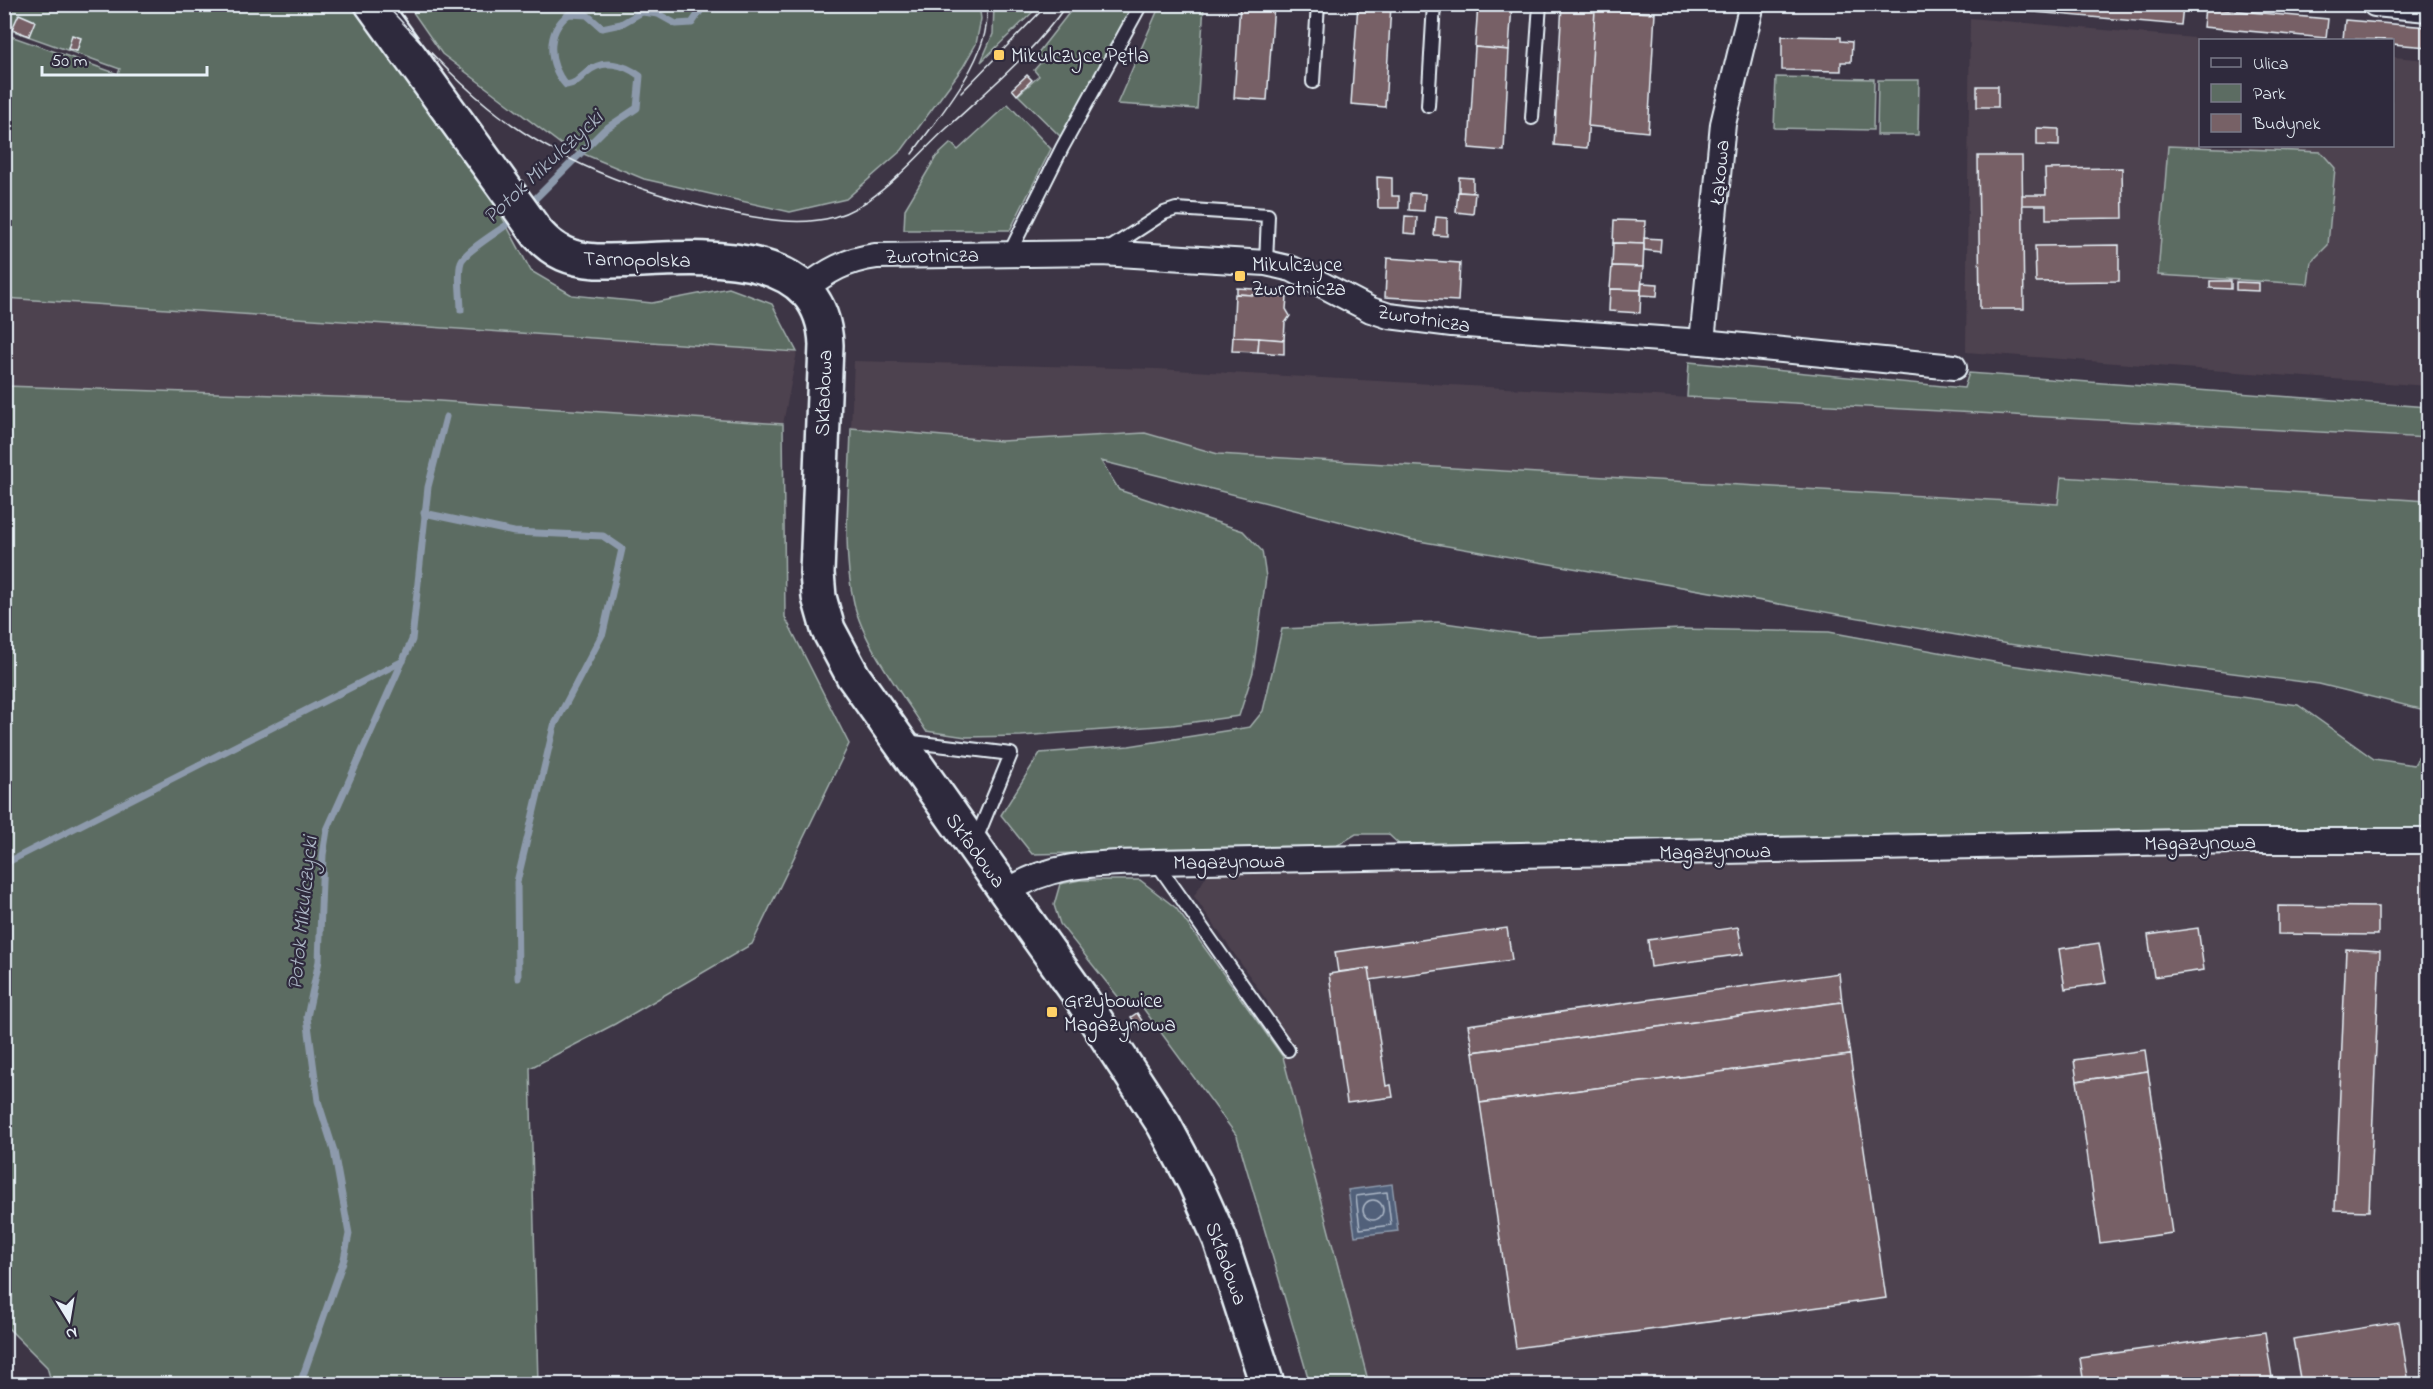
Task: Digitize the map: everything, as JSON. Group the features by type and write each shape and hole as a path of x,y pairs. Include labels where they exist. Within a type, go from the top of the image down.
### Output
{"main road":[{"name":"Tarnopolska","path":"372,4 538,234 555,251 579,260 739,261 781,273 804,289"},
{"name":"Składowa","path":"804,289 822,317 825,336 817,540 819,597 828,629 841,657 897,740 974,845 1119,1052 1180,1154 1220,1239 1267,1384"}],"street":[{"name":"Łąkowa","path":"1702,342 1723,124 1752,4"},
{"path":"2375,4 2428,9"},
{"name":"Zwrotnicza","path":"804,289 831,268 854,259 903,254 1102,253 1266,263 1292,269 1371,310 1389,316 1464,325 1702,342 1954,367"},
{"name":"Magazynowa","path":"1007,892 1032,877 1059,868 1155,862 2238,841 2428,841"}],"lane":[{"path":"1009,254 1062,148 1141,4"},
{"path":"1312,82 1318,4"},
{"path":"1428,106 1434,4"},
{"path":"1532,118 1540,4"},
{"path":"1102,253 1164,213 1176,209 1268,215 1266,263"},
{"path":"897,740 1011,754 974,845"},
{"path":"1155,862 1288,1050"}],"shaded area":[{"path":"1970,18 2206,39 2199,39 2199,147 2394,147 2394,57 2428,60 2428,386 1966,352"},
{"path":"5,298 797,352 783,424 424,400 5,386"},
{"path":"854,361 1156,369 2428,438 2428,501 2061,477 2058,504 1218,454 1145,433 1001,441 851,428"},
{"path":"2428,852 2428,1384 1369,1384 1267,1001 1194,896 1207,875 1266,872 1852,857"}],"green space":[{"path":"979,4 981,19 976,44 963,67 902,150 846,199 790,212 644,179 562,145 442,54 408,5"},
{"path":"1076,4 1133,5 1061,137 1018,95 1039,76 1034,70 1043,60 1037,54"},
{"path":"4,5 356,5 445,126 495,204 531,271 572,295 652,303 729,288 772,304 797,352 5,298 5,34 118,74 120,69 5,28"},
{"path":"994,5 1040,5 981,62 993,34"},
{"path":"1160,5 1204,5 1197,109 1117,104"},
{"path":"1776,77 1874,79 1873,130 1774,128"},
{"path":"1878,80 1919,80 1918,135 1877,135"},
{"path":"1008,104 1051,149 1010,230 904,230 905,209 936,157 951,143 958,150"},
{"path":"2168,146 2321,152 2335,168 2328,245 2311,262 2308,284 2158,275"},
{"path":"1689,362 1964,388 1969,373 2428,407 2428,438 1687,397"},
{"path":"5,386 424,400 783,424 785,617 849,744 752,944 615,1024 530,1068 538,1384 52,1384 47,1367 5,1325"},
{"path":"851,428 1001,441 1145,433 1218,454 2058,504 2061,477 2428,501 2428,741 2425,710 2319,684 2008,644 1413,540 1101,461 1119,490 1243,531 1262,551 1266,577 1253,672 1239,716 1172,725 1021,736 966,737 926,731 875,652 854,603 847,538"},
{"path":"1438,622 1534,636 1680,629 1829,632 2010,665 2298,705 2374,759 2414,765 2428,741 2428,832 2197,829 1401,846 1388,834 1356,834 1333,848 1032,854 1001,815 1040,753 1129,746 1250,727 1263,711 1282,629"},
{"path":"1080,880 1140,880 1176,908 1283,1057 1369,1384 1310,1384 1237,1136 1140,1004 1123,1003 1060,924 1054,905 1060,884"}],"water":[{"path":"1392,1184 1398,1231 1355,1236 1348,1190"}],"building":[{"path":"1240,4 1274,4 1267,100 1234,98"},
{"path":"1358,4 1391,5 1385,107 1351,104"},
{"path":"1478,4 1512,4 1509,50 1475,47"},
{"path":"1562,4 1596,4 1587,148 1554,145"},
{"path":"1943,4 2167,4 2183,6 2181,25"},
{"path":"2205,8 2328,19 2326,38 2203,27"},
{"path":"1595,10 1655,13 1648,132 1588,126"},
{"path":"19,14 35,21 29,36 12,29"},
{"path":"2345,20 2428,27 2428,47 2394,44 2394,39 2343,39"},
{"path":"72,35 81,38 77,51 68,49"},
{"path":"1782,36 1841,37 1841,41 1852,42 1851,62 1841,62 1841,71 1782,70"},
{"path":"1475,47 1509,50 1504,151 1469,148"},
{"path":"1027,75 1032,80 1017,95 1012,89"},
{"path":"1977,86 1998,86 1998,107 1977,107"},
{"path":"2037,128 2059,129 2059,146 2037,145"},
{"path":"1978,156 2022,156 2024,309 1980,309"},
{"path":"2122,168 2123,218 2046,219 2046,205 2022,205 2022,195 2046,195 2045,169"},
{"path":"1377,177 1392,178 1392,196 1399,196 1399,208 1378,208"},
{"path":"1459,177 1473,178 1473,193 1459,192"},
{"path":"1458,192 1475,193 1473,214 1456,212"},
{"path":"1410,193 1425,194 1424,211 1409,210"},
{"path":"1405,216 1417,217 1416,234 1404,233"},
{"path":"1436,217 1447,218 1447,236 1434,235"},
{"path":"1614,220 1645,221 1644,244 1613,243"},
{"path":"1644,238 1661,239 1660,252 1644,250"},
{"path":"1613,243 1644,244 1643,267 1612,266"},
{"path":"2119,245 2119,281 2036,282 2035,246"},
{"path":"1387,258 1460,263 1458,301 1385,297"},
{"path":"1612,266 1643,267 1641,290 1610,289"},
{"path":"2210,281 2231,281 2231,289 2210,288"},
{"path":"2236,282 2259,283 2259,291 2236,290"},
{"path":"1642,283 1658,284 1657,296 1641,295"},
{"path":"1237,288 1270,290 1270,296 1237,294"},
{"path":"1610,289 1641,290 1640,313 1609,311"},
{"path":"1235,294 1287,297 1286,309 1290,316 1285,323 1284,340 1233,337"},
{"path":"1233,337 1259,338 1258,352 1232,351"},
{"path":"1259,338 1284,340 1284,354 1258,352"},
{"path":"2278,906 2378,907 2378,935 2278,934"},
{"path":"1738,927 1743,954 1651,967 1648,940"},
{"path":"1507,928 1512,960 1370,980 1369,968 1338,972 1335,952"},
{"path":"2198,928 2204,970 2154,977 2148,935"},
{"path":"2099,943 2106,983 2065,989 2059,949"},
{"path":"2346,949 2380,951 2369,1211 2335,1210"},
{"path":"1369,968 1386,1086 1391,1085 1393,1097 1347,1103 1329,974"},
{"path":"1839,973 1842,1002 1473,1052 1468,1025"},
{"path":"1842,1002 1850,1055 1480,1103 1473,1052"},
{"path":"1137,1013 1146,1027 1140,1030 1131,1017"},
{"path":"2145,1050 2148,1071 2077,1081 2074,1060"},
{"path":"1850,1055 1886,1298 1516,1348 1480,1103"},
{"path":"2148,1071 2172,1233 2100,1243 2077,1081"},
{"path":"2399,1322 2408,1377 2361,1384 2301,1384 2293,1339"},
{"path":"2265,1332 2273,1384 2084,1384 2080,1358"},
{"path":"2041,1376 2043,1384 1984,1384"}],"waterway":[{"name":"Potok Mikulczycki","path":"529,205 604,130 637,108 640,76 627,68 613,64 599,65 575,82 566,85 556,68 552,48 553,39 561,21 569,14 587,15 602,28 621,24 642,12 658,14 676,24 692,23 705,4"},
{"name":"Potok Mikulczycki","path":"461,310 459,279 461,262 464,257 517,217"},
{"name":"Potok Mikulczycki","path":"300,1384 344,1259 349,1234 334,1151 318,1101 307,1017 319,961 323,855 327,830 412,640 428,487 446,417"},
{"path":"424,513 514,532 603,536 622,549 603,633 554,726 517,882 518,978"},
{"path":"4,864 403,661"}],"tram line":[{"path":"385,4 469,90 499,115 550,149 633,186 692,204 764,219 792,221 834,217 850,211 881,191 1010,69 1040,38 1067,4"},
{"path":"912,154 950,103 974,63 987,23 986,4"},
{"path":"961,93 1048,4"}],"place":[{"name":"Mikulczyce Pętla","path":"999,55"},
{"name":"Mikulczyce Zwrotnicza","path":"1240,276"},
{"name":"Grzybowice Magazynowa","path":"1052,1012"}]}
